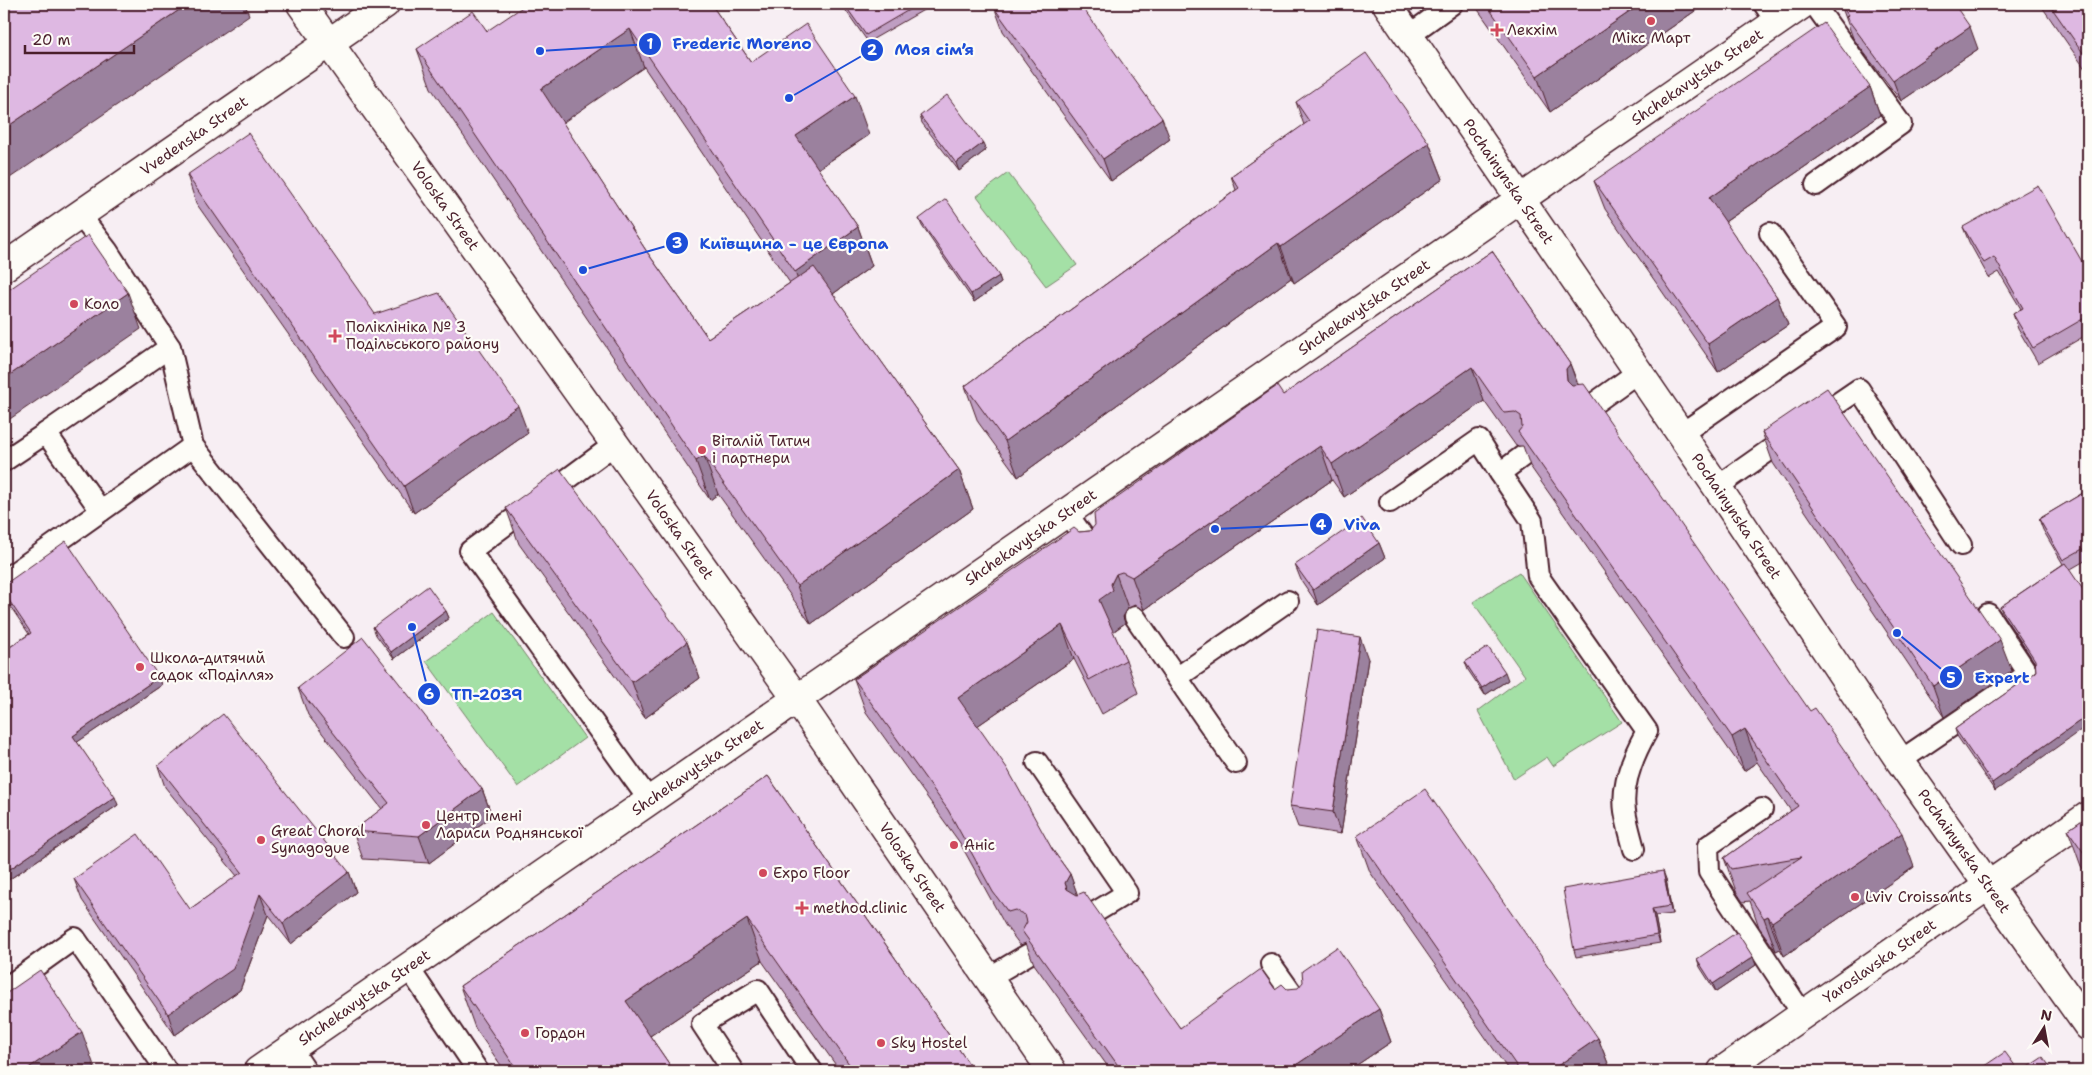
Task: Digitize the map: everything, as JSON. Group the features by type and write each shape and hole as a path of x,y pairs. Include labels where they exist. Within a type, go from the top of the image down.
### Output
{"street":[{"name":"Voloska Street","path":"301,4 796,698 1052,1071"},
{"name":"Vvedenska Street","path":"4,267 385,4"},
{"name":"Pochainynska Street","path":"1387,4 1717,487 1900,761 2088,1026"},
{"name":"Shchekavytska Street","path":"258,1071 1521,198 1770,13 1803,4"},
{"name":"Yaroslavska Street","path":"1728,1070 2088,816"}],"lane":[{"path":"1409,35 1452,4"},
{"path":"1814,4 1901,124 1816,185"},
{"path":"80,215 106,250 170,347 193,446 344,637"},
{"path":"1681,434 1836,327 1770,233"},
{"path":"4,461 170,347"},
{"path":"1589,407 1638,372"},
{"path":"1717,487 1859,389 1961,545"},
{"path":"46,433 101,511"},
{"path":"1390,502 1479,440 1532,521 1538,576 1647,731 1634,755 1624,810 1634,849"},
{"path":"615,444 470,551 648,800"},
{"path":"4,580 193,446"},
{"path":"1500,473 1523,456"},
{"path":"1066,512 1096,554"},
{"path":"1178,677 1288,601"},
{"path":"1900,761 2028,674 1988,614"},
{"path":"1135,617 1236,763"},
{"path":"1037,762 1127,893 1089,916"},
{"path":"1762,809 1708,846 1709,872 1804,1016"},
{"path":"4,989 75,938 167,1071"},
{"path":"988,978 1027,955"},
{"path":"1271,964 1304,1011"},
{"path":"408,967 478,1071"},
{"path":"733,1071 702,1024 758,990 812,1071"},
{"path":"291,1049 306,1071"}],"green space":[{"path":"1008,173 1077,265 1046,286 977,196"},
{"path":"1519,572 1622,722 1553,766 1547,757 1514,779 1478,711 1525,676 1473,602"},
{"path":"494,612 585,738 518,787 426,661"}],"building":[{"path":"4,4 188,4 4,129"},
{"path":"527,4 711,4 751,62 806,24 855,96 796,136 858,227 795,272 630,29 541,89 647,252 708,338 814,267 959,470 797,586 704,456 696,461 417,49 473,11 487,31"},
{"path":"844,4 919,4 866,35"},
{"path":"1003,4 1080,4 1162,118 1103,159 995,9"},
{"path":"1486,4 1641,4 1537,76"},
{"path":"1954,4 1970,27 1893,80 1846,17 1848,15 1841,5"},
{"path":"2049,4 2088,4 2088,60"},
{"path":"1824,23 1870,87 1709,198 1777,297 1708,344 1594,181"},
{"path":"1366,53 1429,143 1281,247 1278,243 1005,441 965,386 1239,188 1231,176 1309,121 1296,102"},
{"path":"947,95 983,143 956,163 920,116"},
{"name":"Поліклініка № 3 Подільського району","path":"248,133 375,314 439,293 518,406 404,486 187,175"},
{"path":"2038,185 2088,272 2088,316 2033,348 2013,314 2023,308 1994,257 1984,263 1963,227"},
{"path":"946,199 999,276 971,294 919,219"},
{"path":"88,235 128,293 4,379 4,293"},
{"path":"1492,251 1570,364 1566,369 1567,380 1572,385 1584,384 1810,711 1815,708 1902,833 1772,922 1768,916 1764,918 1747,893 1801,857 1731,869 1724,858 1798,806 1745,729 1732,737 1518,432 1522,427 1521,416 1515,412 1504,413 1472,367 1332,464 1320,446 1132,577 1122,572 1116,574 1111,584 1113,590 1099,600 1126,660 1089,680 1062,625 958,698 1007,768 1052,849 1070,874 1065,883 1067,889 1077,895 1084,892 1180,1028 1261,969 1275,989 1282,984 1287,989 1298,988 1303,982 1302,971 1337,947 1379,1009 1287,1071 1122,1071 1022,931 1027,922 1025,915 1015,910 1008,912 993,892 948,810 854,679 1074,528 1079,532 1090,531 1095,525 1094,514 1277,386 1283,395"},
{"path":"1827,388 2000,640 1933,686 1762,432"},
{"path":"560,469 687,642 632,682 506,508"},
{"path":"2088,490 2088,546 2063,560 2039,519"},
{"path":"1362,518 1379,543 1313,590 1295,565"},
{"path":"66,541 159,677 73,736 115,797 4,873 4,651 31,633 4,593 4,583"},
{"path":"2065,563 2088,597 2088,715 1992,783 1955,729 2036,672 2035,660 2000,607"},
{"path":"428,586 446,611 391,652 373,627"},
{"path":"1317,630 1360,637 1333,812 1290,806"},
{"path":"363,637 482,789 419,836 353,831 389,803 298,688"},
{"path":"1488,647 1505,672 1482,688 1465,662"},
{"path":"223,714 349,872 283,923 260,894 233,969 168,1014 74,879 138,834 190,909 242,872 158,766"},
{"path":"768,776 974,1071 854,1071 747,919 626,1001 674,1071 518,1071 460,986"},
{"path":"1425,789 1598,1038 1550,1071 1520,1071 1357,836"},
{"path":"2088,816 2088,859 2068,830"},
{"path":"1663,871 1670,906 1652,909 1657,935 1574,950 1563,889"},
{"path":"1737,932 1753,957 1713,984 1697,959"},
{"path":"40,970 82,1032 24,1071 4,1071 4,995"},
{"path":"2005,1052 2019,1071 1977,1071"},
{"path":"2043,1057 2053,1071 2022,1071"}],"place":[{"name":"Мікс Март","path":"1651,21"},
{"name":"Лекхім","path":"1497,30"},
{"name":"Frederic Moreno","path":"540,51"},
{"name":"Моя сім’я","path":"789,98"},
{"name":"Київщина - це Європа","path":"583,270"},
{"name":"Коло","path":"74,304"},
{"name":"Поліклініка № 3 Подільського району","path":"335,336"},
{"name":"Віталій Титич і партнери","path":"702,450"},
{"name":"Viva","path":"1215,529"},
{"name":"ТП-2039","path":"412,627"},
{"name":"Expert","path":"1897,633"},
{"name":"Школа-дитячий садок «Поділля»","path":"140,667"},
{"name":"Центр імені Лариси Роднянської","path":"426,825"},
{"name":"Great Choral Synagogue","path":"261,840"},
{"name":"Аніс","path":"954,845"},
{"name":"Expo Floor","path":"763,873"},
{"name":"Lviv Croissants","path":"1855,897"},
{"name":"method.clinic","path":"802,908"},
{"name":"Гордон","path":"525,1033"},
{"name":"Sky Hostel","path":"881,1043"}]}
